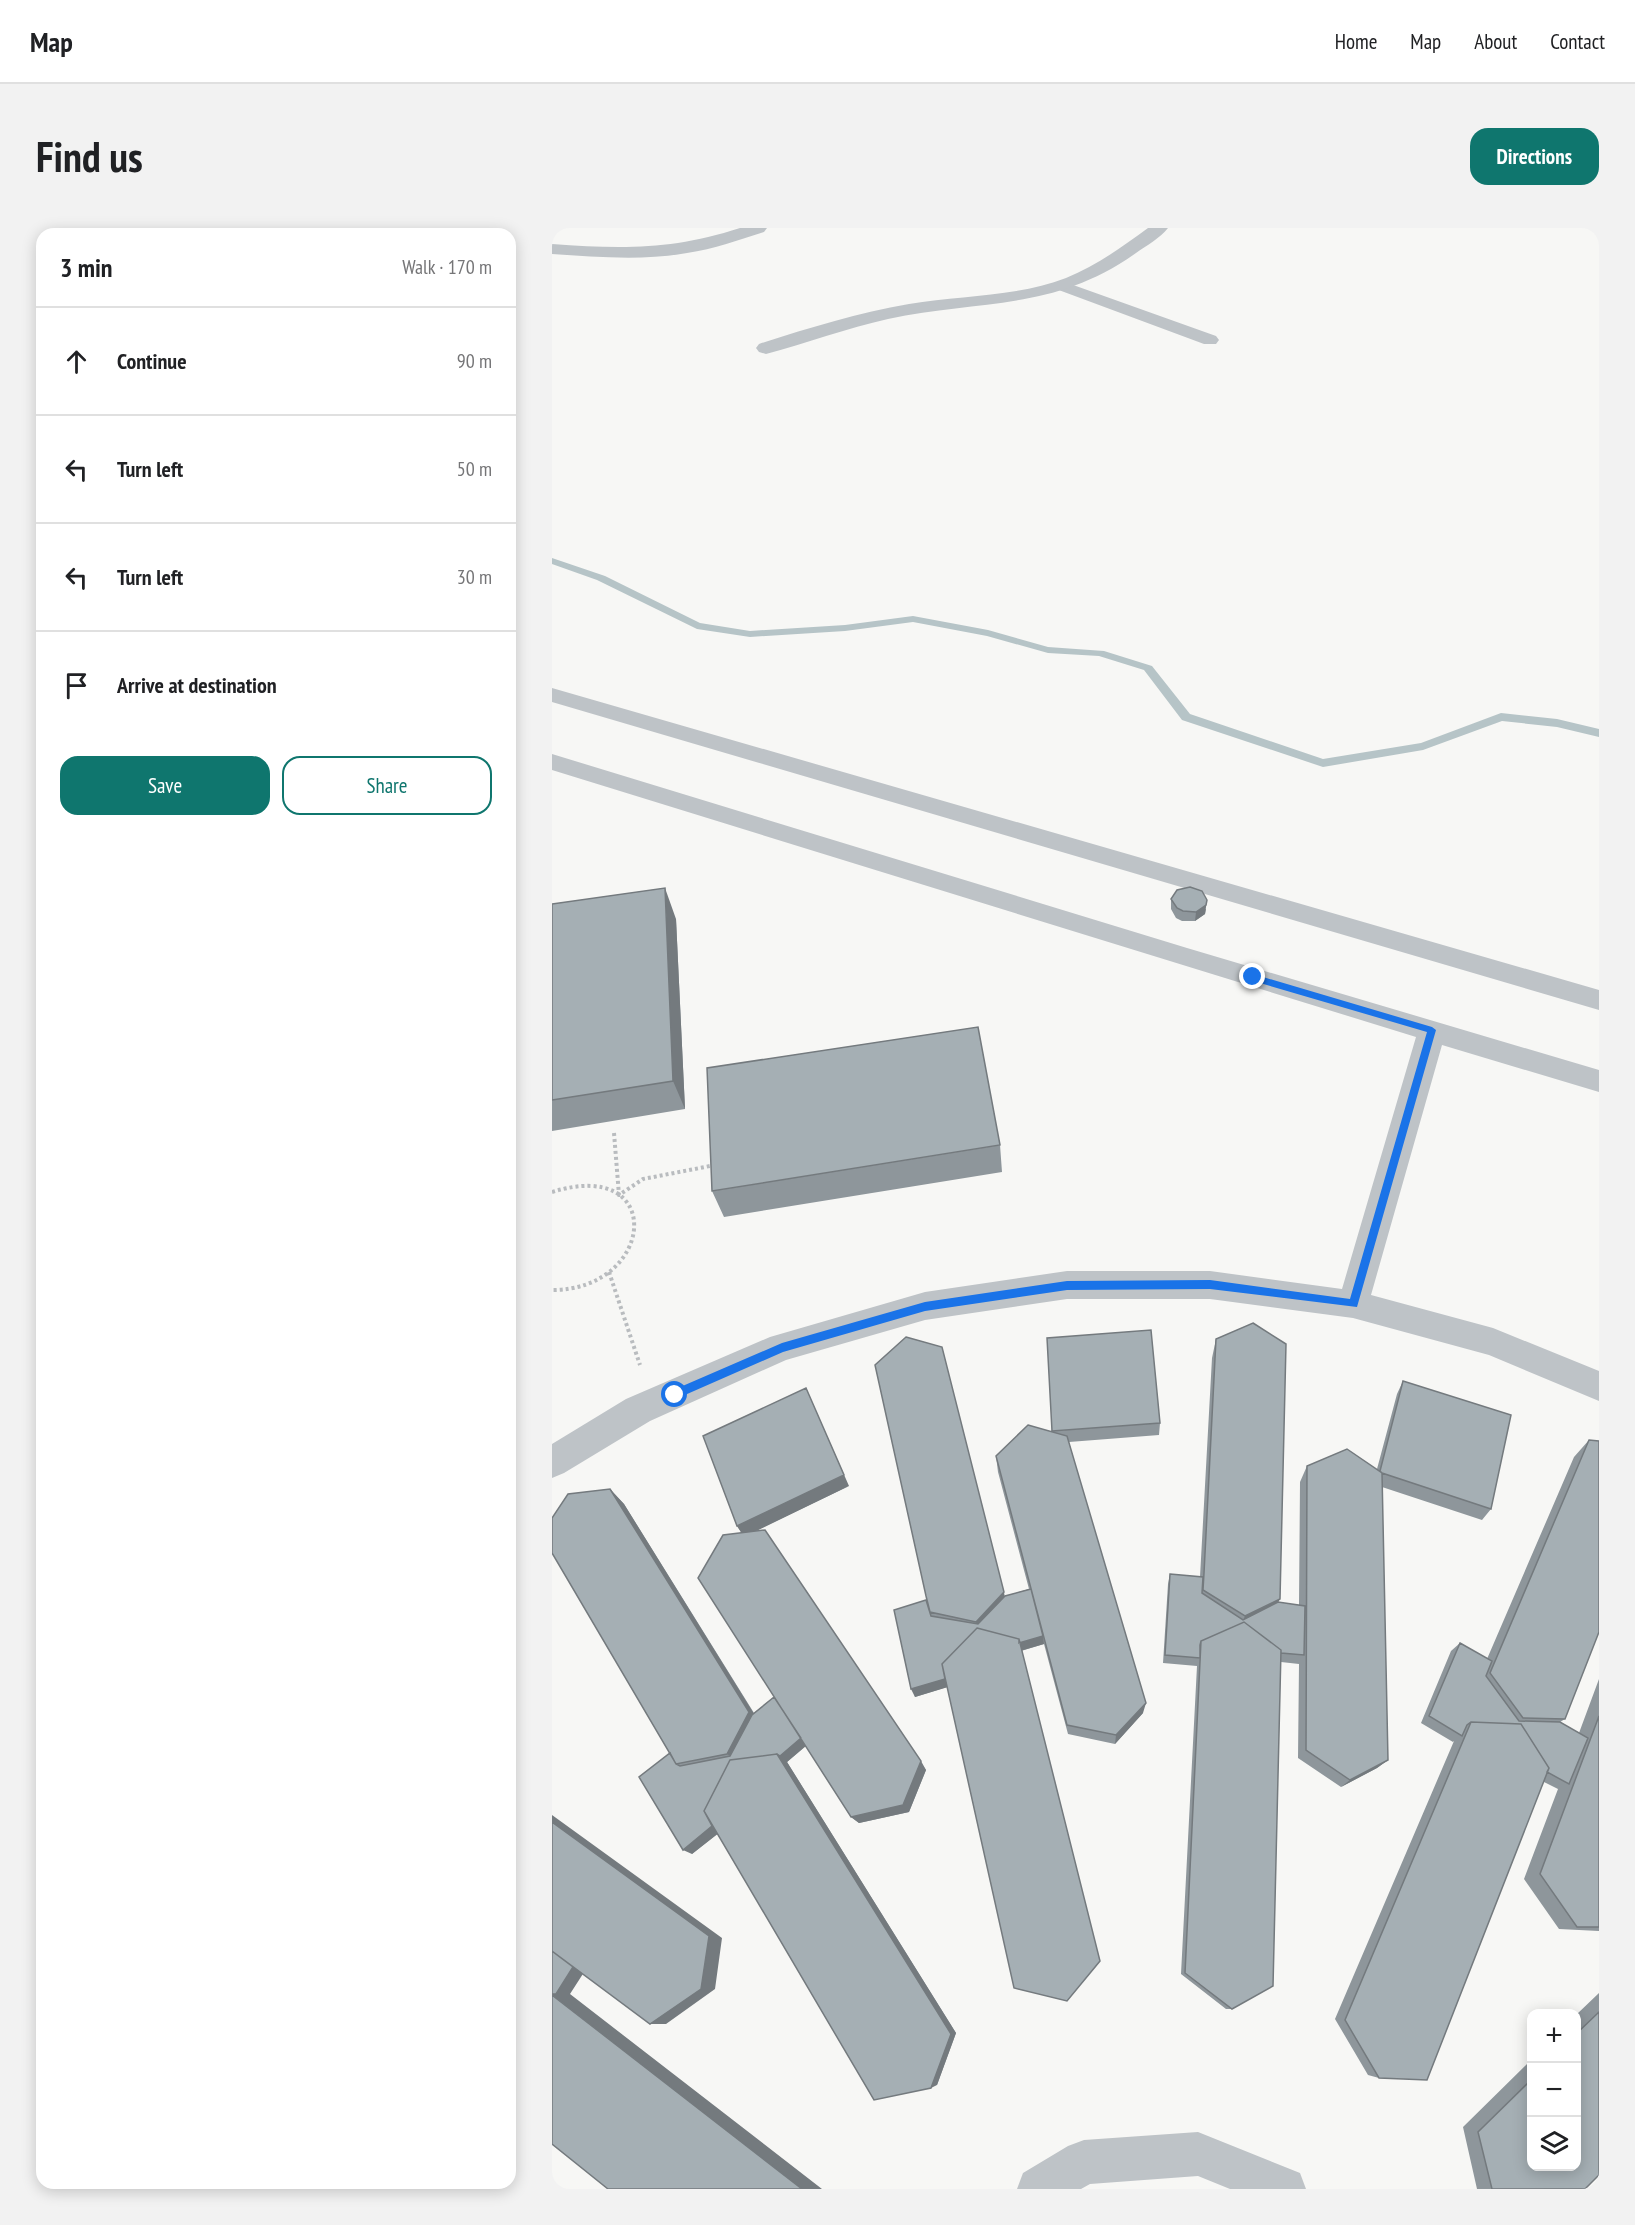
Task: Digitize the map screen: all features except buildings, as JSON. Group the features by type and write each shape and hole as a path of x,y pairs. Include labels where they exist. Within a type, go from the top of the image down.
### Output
{"street":[{"path":"552,249 622,252 676,250 758,228"},
{"path":"766,348 860,318 932,305 1042,292 1062,286 1085,277 1159,228"}],"lane":[{"path":"1062,286 1210,340"},
{"path":"552,695 1599,1000"},
{"path":"552,762 1186,958 1599,1081"},
{"path":"1353,1304 1432,1030"},
{"path":"552,1462 638,1410 782,1347 925,1306 1055,1287 1210,1284 1353,1304 1493,1342 1599,1386"},
{"path":"1039,2189 1084,2162 1198,2154 1284,2189"}],"path":[{"path":"614,1133 619,1195"},
{"path":"619,1195 643,1179 710,1166"},
{"path":"552,1192 568,1186 592,1184 613,1191 628,1203 635,1221 632,1242 620,1263 600,1279 576,1288 552,1290"},
{"path":"609,1272 653,1404"}],"waterway":[{"path":"552,561 601,578 697,626 750,634 845,628 913,619 988,633 1048,650 1100,653 1148,668 1186,717 1323,763 1423,746 1501,717 1557,723 1599,733"}],"route":[{"path":"675,1395 782,1347 925,1306 1067,1285 1210,1284 1353,1304 1432,1030 1253,977"}]}
